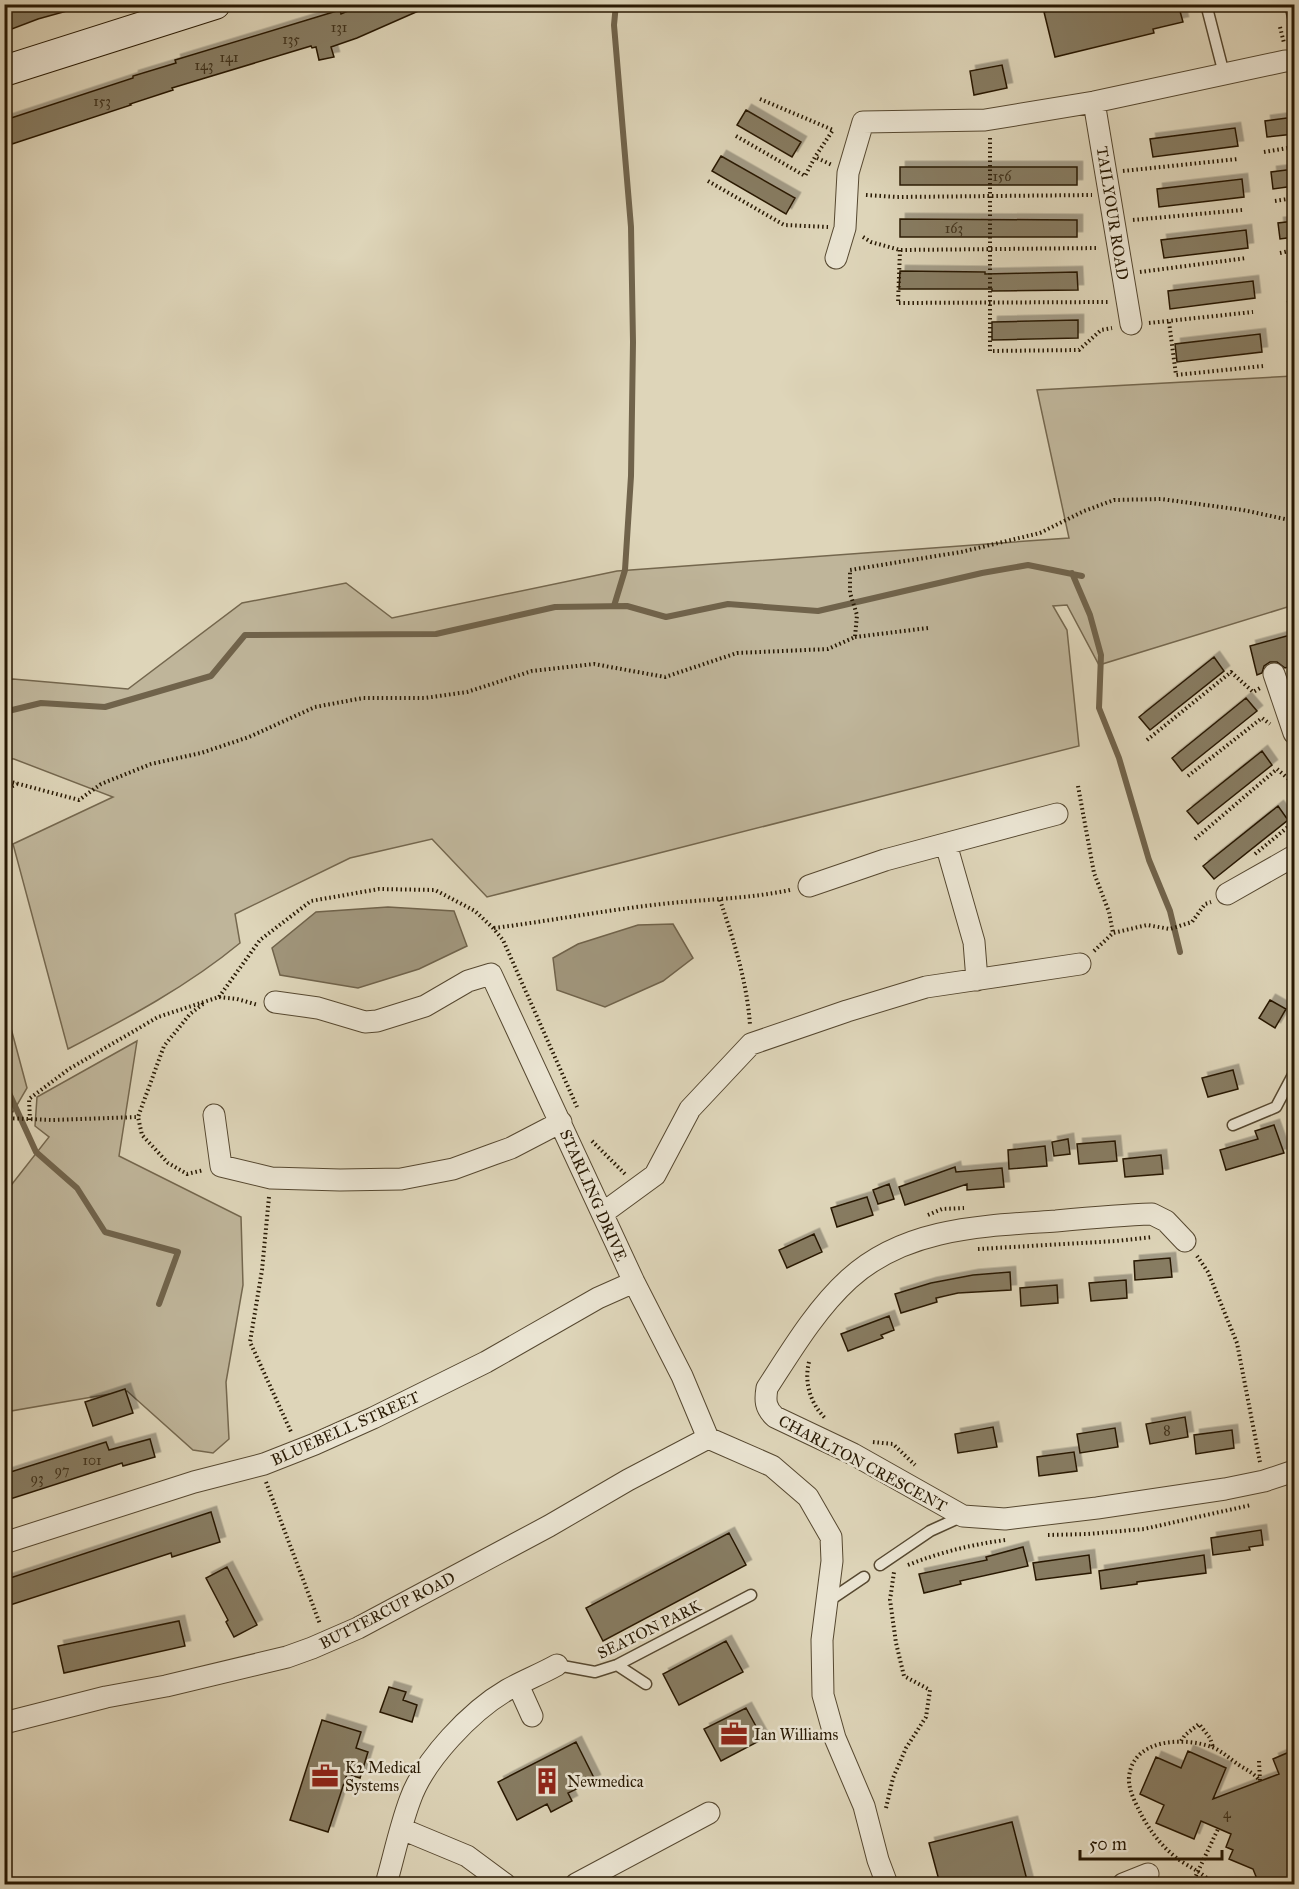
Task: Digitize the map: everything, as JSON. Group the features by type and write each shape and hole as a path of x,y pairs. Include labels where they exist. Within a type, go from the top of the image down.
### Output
{"main road":[{"path":"4,71 215,4"}],"street":[{"path":"836,258 845,228 847,183 863,122 990,119 1094,102 1285,61 1294,61"},
{"name":"TAILYOUR ROAD","path":"1094,102 1127,302 1142,324"},
{"path":"1275,677 1294,733"},
{"path":"809,886 885,860 1057,814"},
{"path":"946,844 974,942 977,980"},
{"path":"1227,894 1294,856"},
{"path":"603,1213 655,1175 690,1109 751,1044 847,1011 927,987 1080,964"},
{"path":"275,1002 318,1008 365,1022 377,1022 425,1006 468,981 491,974 570,1117"},
{"path":"214,1115 221,1166"},
{"name":"STARLING DRIVE","path":"221,1166 271,1178 401,1179 453,1169 494,1155 570,1117 603,1213 634,1282 682,1376 708,1438"},
{"name":"CHARLTON CRESCENT","path":"1182,1237 1166,1221 1152,1214 960,1229 908,1242 850,1278 830,1299 767,1388 765,1399 769,1412 774,1417 853,1454 963,1516 1005,1519 1062,1512 1225,1489 1264,1481 1294,1471"},
{"name":"BLUEBELL STREET","path":"4,1543 194,1482 260,1465 299,1450 404,1403 486,1362 598,1298 634,1282"},
{"path":"708,1438 772,1466 808,1497 831,1537 832,1561 822,1640 823,1695 835,1738 864,1806 878,1860 887,1884"},
{"name":"BUTTERCUP ROAD","path":"4,1723 106,1697 166,1686 287,1657 327,1641 358,1628 708,1438"},
{"path":"386,1884 411,1797 428,1767 448,1740 474,1715 506,1691 557,1665"},
{"path":"519,1685 532,1716"},
{"path":"576,1884 709,1813"},
{"path":"402,1829 467,1856 505,1884"},
{"path":"1123,1884 1148,1874"}],"lane":[{"path":"1206,4 1224,74"},
{"path":"1290,4 1294,21"},
{"path":"1233,1125 1276,1107 1294,1073"},
{"path":"880,1564 930,1531 963,1516"},
{"path":"826,1603 864,1577"},
{"name":"SEATON PARK","path":"557,1665 595,1672 617,1665 751,1595"},
{"path":"617,1665 646,1684"}],"path":[{"path":"736,136 805,176 833,130 760,99"},
{"path":"990,119 990,351 1079,350 1101,330"},
{"path":"1264,152 1294,147"},
{"path":"815,157 847,183 897,197 1110,194"},
{"path":"1106,173 1238,159"},
{"path":"708,181 784,225 845,228"},
{"path":"1275,201 1294,198"},
{"path":"1114,222 1242,210"},
{"path":"871,242 900,250 1118,248"},
{"path":"900,250 898,303 1127,302"},
{"path":"1280,253 1294,250"},
{"path":"1122,274 1247,258"},
{"path":"1287,303 1294,302"},
{"path":"1142,324 1253,312"},
{"path":"1169,322 1176,375 1263,366"},
{"path":"855,637 857,615 850,592 850,570 962,552 1040,534 1084,511 1114,500 1161,499 1242,510 1294,521"},
{"path":"4,780 79,800 100,784 151,764 201,753 249,737 315,707 363,698 425,698 467,692 532,671 594,664 665,677 737,653 828,649 855,637 928,628"},
{"path":"1147,740 1231,672 1253,692 1275,677"},
{"path":"1188,776 1262,718"},
{"path":"1195,839 1277,769 1294,782"},
{"path":"4,790 18,783"},
{"path":"1078,786 1094,873 1109,912 1113,933"},
{"path":"494,928 623,908 720,900 809,886"},
{"path":"219,997 260,939 312,901 379,890 435,890 475,911 494,928 503,940 518,972 570,1117"},
{"path":"1080,964 1113,933 1148,925 1170,929 1192,922 1205,904 1227,894"},
{"path":"720,900 739,956 749,1008 751,1044"},
{"path":"30,1120 29,1099 69,1069 158,1017 219,997 237,999"},
{"path":"206,1001 190,1014 165,1046 138,1117 142,1135 168,1163 187,1174 221,1166"},
{"path":"6,1118 30,1120 138,1117"},
{"path":"590,1136 622,1171"},
{"path":"271,1178 262,1270 250,1342 299,1450"},
{"path":"968,1250 1182,1237 1208,1272 1237,1343 1260,1464"},
{"path":"813,1354 808,1364 807,1386 819,1411 831,1424"},
{"path":"863,1441 892,1444 915,1466"},
{"path":"1253,1466 1269,1464"},
{"path":"260,1465 327,1641"},
{"path":"1038,1536 1144,1529 1253,1504"},
{"path":"905,1566 939,1553 977,1544 1008,1540"},
{"path":"885,1810 893,1778 906,1748 926,1717 930,1690 904,1676 896,1643 890,1600 897,1554"},
{"path":"1181,1741 1185,1735 1200,1724 1214,1748"},
{"path":"1213,1884 1199,1871 1184,1864 1173,1855 1151,1831 1135,1803 1129,1778 1132,1766 1138,1755 1147,1749 1181,1741 1214,1748 1255,1774 1260,1781 1259,1761"},
{"path":"1192,1884 1218,1828"}],"shaded area":[{"path":"1293,376 1294,605 1099,665 1067,605 1053,606 1067,630 1079,746 487,897 432,839 350,858 235,914 240,943 179,987 68,1049 13,844 113,797 14,759 5,758 5,681 13,679 128,689 242,603 346,583 392,618 617,571 1069,538 1037,390"},
{"path":"388,907 454,911 467,946 419,969 358,988 280,975 272,948 316,912"},
{"path":"673,924 693,958 663,981 605,1007 557,990 553,958 578,944 638,925"},
{"path":"4,1002 27,1088 13,1112 5,1110"},
{"path":"137,1041 119,1156 241,1217 243,1285 226,1382 229,1439 213,1453 193,1450 127,1391 5,1412 5,1193 49,1137 35,1126 37,1097"}],"building":[{"path":"4,4 73,4 74,9 4,32"},
{"path":"364,4 432,5 331,47 334,57 319,60 316,47 311,46 172,88 173,90 131,105 12,144 5,120 176,63 175,60 340,10 341,14"},
{"path":"1063,4 1178,4 1183,22 1153,29 1154,33 1055,57 1044,12 1052,10 1051,7"},
{"path":"1002,65 1007,88 974,95 970,71"},
{"path":"746,110 801,142 792,157 737,125"},
{"path":"1294,117 1294,134 1267,137 1265,121"},
{"path":"1235,128 1238,146 1153,157 1150,139"},
{"path":"721,156 795,198 786,214 712,171"},
{"path":"900,167 1077,167 1077,185 900,185"},
{"path":"1294,169 1294,186 1273,189 1271,172"},
{"path":"1242,179 1244,197 1159,207 1157,189"},
{"path":"900,219 1077,220 1077,237 900,237"},
{"path":"1294,221 1294,237 1280,239 1278,223"},
{"path":"1246,230 1248,248 1164,258 1161,240"},
{"path":"900,271 985,272 985,274 1077,272 1078,290 899,289"},
{"path":"1253,281 1255,298 1170,309 1168,291"},
{"path":"1078,320 1078,338 992,340 992,322"},
{"path":"1260,334 1262,352 1177,362 1175,344"},
{"path":"1294,634 1294,665 1285,668 1277,662 1270,662 1264,666 1262,673 1257,675 1250,646"},
{"path":"1214,657 1224,671 1150,730 1139,717"},
{"path":"1246,698 1257,711 1182,771 1172,758"},
{"path":"1262,751 1272,765 1198,824 1187,811"},
{"path":"1278,806 1288,820 1214,879 1203,866"},
{"path":"1270,1000 1286,1009 1275,1028 1259,1018"},
{"path":"1233,1070 1238,1089 1208,1097 1202,1078"},
{"path":"1274,1125 1284,1153 1226,1170 1220,1150 1258,1139 1255,1131"},
{"path":"1068,1139 1070,1154 1054,1156 1052,1142"},
{"path":"1115,1141 1117,1161 1079,1164 1077,1144"},
{"path":"1045,1146 1047,1166 1009,1169 1008,1150"},
{"path":"1161,1155 1163,1174 1125,1177 1123,1159"},
{"path":"955,1167 956,1172 1002,1168 1004,1187 967,1190 967,1184 905,1205 899,1187"},
{"path":"889,1184 894,1199 878,1204 873,1190"},
{"path":"867,1197 873,1215 837,1227 831,1208"},
{"path":"814,1234 822,1252 787,1268 779,1250"},
{"path":"1170,1258 1172,1277 1135,1280 1134,1261"},
{"path":"1010,1272 1011,1290 958,1293 936,1298 937,1302 901,1313 895,1294 931,1283 973,1275"},
{"path":"1126,1280 1127,1298 1091,1301 1089,1283"},
{"path":"1057,1285 1058,1303 1021,1306 1020,1288"},
{"path":"889,1316 894,1330 881,1335 883,1338 848,1351 841,1334"},
{"path":"125,1389 133,1413 93,1426 85,1402"},
{"path":"1185,1417 1188,1437 1150,1444 1146,1424"},
{"path":"993,1427 997,1447 958,1453 955,1434"},
{"path":"1115,1428 1118,1447 1080,1453 1077,1434"},
{"path":"1232,1430 1234,1448 1196,1454 1194,1435"},
{"path":"150,1439 155,1457 123,1466 122,1463 4,1501 4,1474 106,1442 109,1450"},
{"path":"1074,1452 1077,1471 1039,1476 1037,1457"},
{"path":"211,1512 220,1542 172,1557 171,1553 4,1607 4,1580"},
{"path":"1261,1530 1263,1545 1249,1547 1250,1550 1213,1555 1211,1538"},
{"path":"729,1533 746,1565 603,1641 586,1608"},
{"path":"1023,1547 1028,1566 960,1581 961,1584 924,1593 919,1574 987,1560 986,1557"},
{"path":"1089,1555 1091,1573 1036,1580 1033,1563"},
{"path":"1204,1555 1206,1573 1101,1589 1099,1571"},
{"path":"227,1567 257,1625 234,1637 226,1622 228,1620 206,1578"},
{"path":"179,1621 185,1646 64,1673 58,1646"},
{"path":"726,1641 743,1672 679,1705 663,1674"},
{"path":"389,1687 406,1692 403,1700 417,1705 412,1722 380,1712"},
{"name":"Ian Williams","path":"746,1708 763,1739 721,1761 704,1729"},
{"name":"K2 Medical Systems","path":"322,1720 361,1732 356,1748 368,1752 360,1778 347,1774 328,1832 290,1820"},
{"name":"Newmedica","path":"576,1742 595,1780 568,1793 572,1801 551,1812 547,1804 517,1820 498,1782"},
{"path":"1294,1750 1294,1884 1259,1884 1253,1869 1229,1859 1233,1850 1226,1847 1231,1834 1201,1821 1194,1839 1156,1823 1164,1805 1140,1794 1156,1757 1181,1768 1188,1751 1226,1768 1213,1799 1279,1774 1273,1759"},
{"path":"1012,1822 1028,1884 940,1884 929,1843"}],"waterway":[{"path":"614,606 625,570 631,476 633,342 631,227 614,25 616,4"},
{"path":"4,712 41,703 105,707 211,676 245,635 436,634 555,607 627,606 666,617 728,604 818,611 982,573 1028,565 1082,576"},
{"path":"1072,573 1090,615 1101,655 1099,708 1119,758 1149,860 1170,911 1180,952"},
{"path":"4,1082 36,1152 77,1188 105,1232 178,1252 159,1304"}],"place":[{"name":"Ian Williams","path":"734,1734"},
{"name":"K2 Medical Systems","path":"325,1776"},
{"name":"Newmedica","path":"547,1781"}]}
